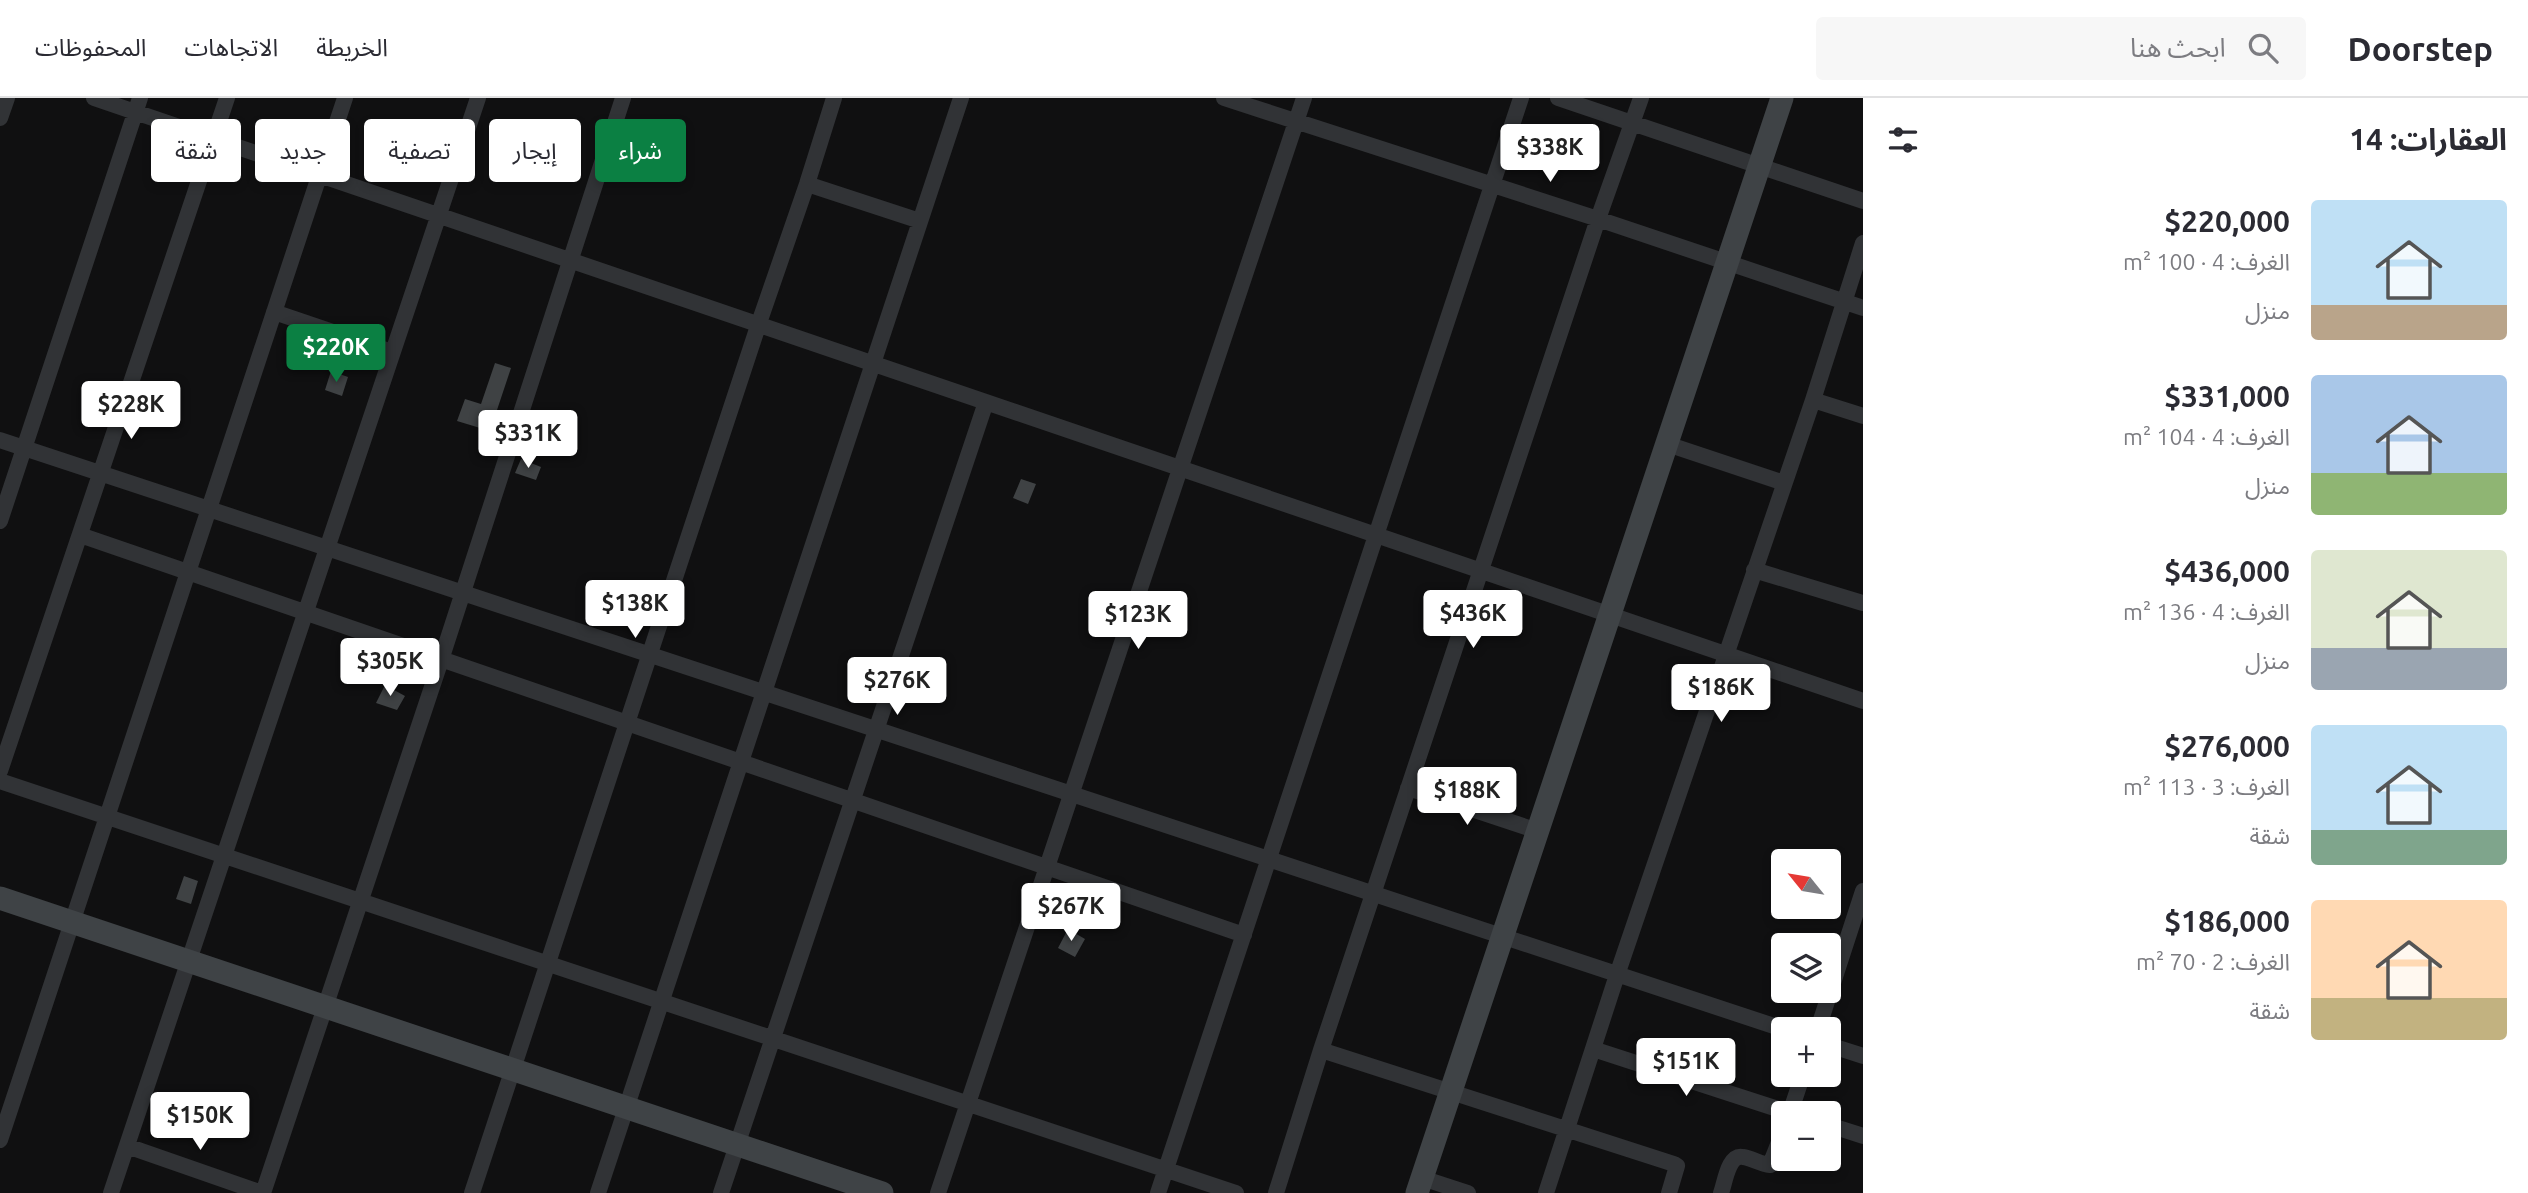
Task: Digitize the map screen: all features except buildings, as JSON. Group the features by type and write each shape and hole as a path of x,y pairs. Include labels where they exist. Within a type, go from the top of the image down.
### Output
{"street":[{"path":"0,118 7,98"},
{"path":"94,98 137,105 171,119"},
{"path":"220,119 227,98"},
{"path":"338,119 345,98"},
{"path":"111,1193 478,98"},
{"path":"127,1146 262,1193 441,660 624,98"},
{"path":"472,1193 834,98"},
{"path":"597,1193 961,98"},
{"path":"1224,98 1863,308"},
{"path":"938,1193 1304,98"},
{"path":"1158,1193 1521,98"},
{"path":"1558,98 1863,201"},
{"path":"1276,1193 1408,788 1641,98"},
{"path":"1468,1193 1420,1186 1782,98"},
{"path":"0,521 137,105"},
{"path":"0,772 199,182"},
{"path":"0,1140 317,182"},
{"path":"344,182 1863,701"},
{"path":"807,184 920,221"},
{"path":"1546,1193 1617,975 1813,400 1863,243"},
{"path":"274,312 392,352"},
{"path":"1813,400 1863,416"},
{"path":"721,1193 986,402"},
{"path":"0,440 1771,1026"},
{"path":"1667,444 1784,483"},
{"path":"80,535 1244,935"},
{"path":"1754,570 1863,603"},
{"path":"0,781 1236,1193"},
{"path":"1408,788 1538,831"},
{"path":"1822,1017 1863,891"},
{"path":"0,898 881,1193"},
{"path":"1593,1049 1771,1107"},
{"path":"1841,1049 1863,1056"},
{"path":"1321,1050 1674,1164 1677,1166 1672,1192"},
{"path":"1841,1129 1863,1136"},
{"path":"1721,1193 1732,1160 1742,1157 1770,1165 1771,1162"}]}
